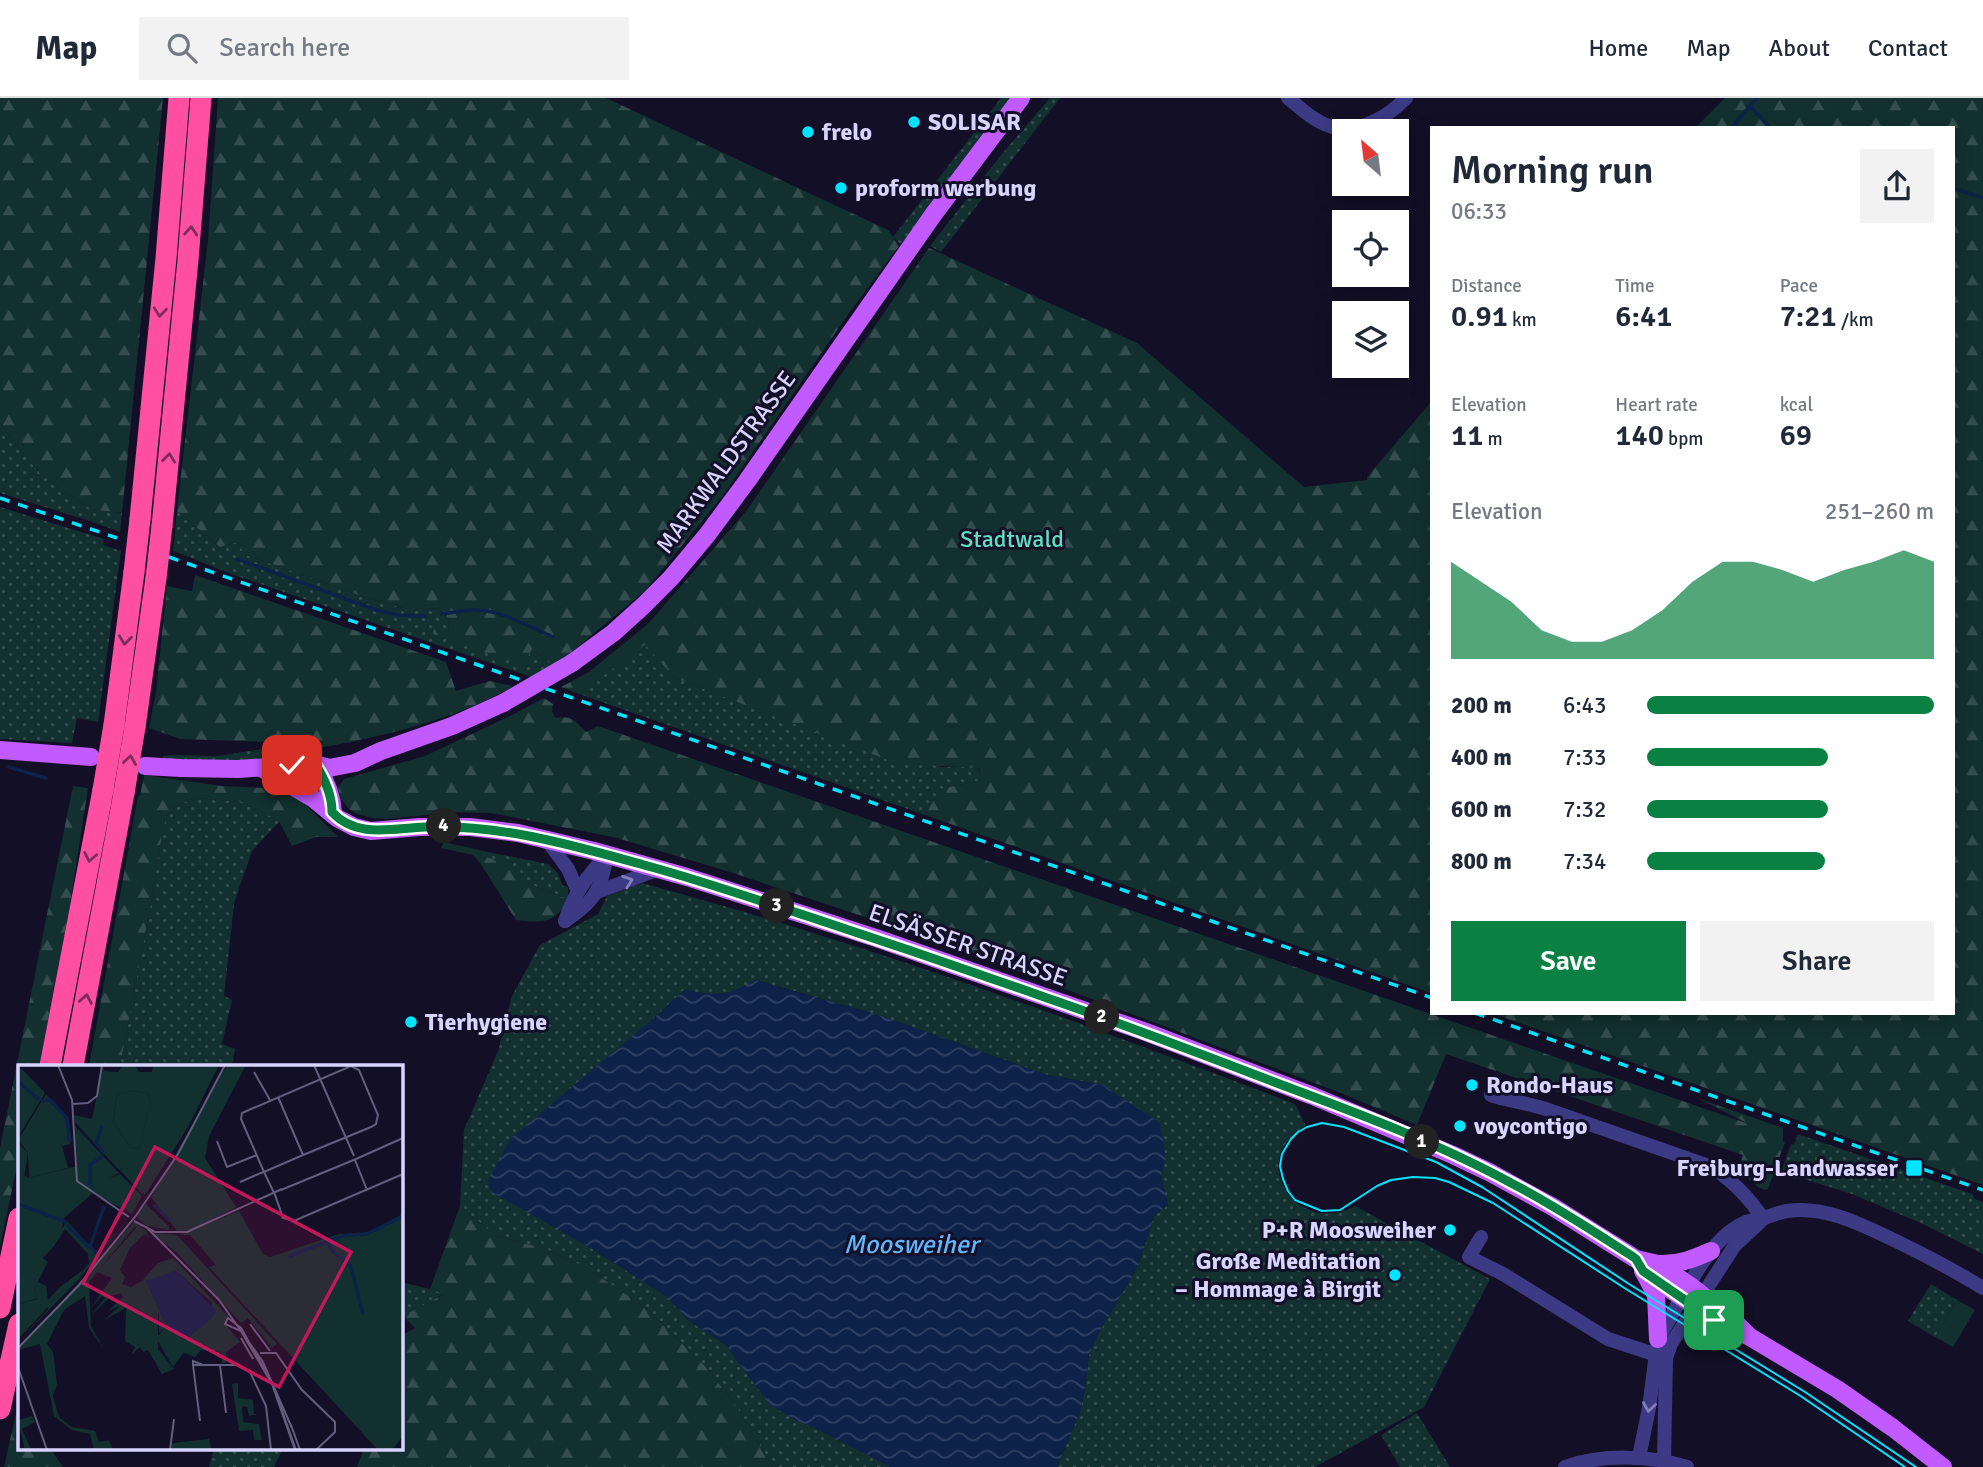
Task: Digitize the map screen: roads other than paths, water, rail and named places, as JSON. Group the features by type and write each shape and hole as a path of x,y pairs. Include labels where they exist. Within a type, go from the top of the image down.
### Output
{"highway":[{"path":"73,1065 124,793 124,726 134,572 166,258 179,98"},
{"path":"50,1065 103,790 124,726 156,578 188,260 201,98"},
{"path":"0,1308 18,1223"},
{"path":"0,1409 18,1328"}],"main road":[{"name":"MARKWALDSTRASSE","path":"145,766 263,769 315,764 329,768 355,763 503,704 572,663 613,633 671,578 707,535 926,225 1021,98"},
{"path":"0,750 91,757"},
{"path":"314,799 308,780 315,764"},
{"path":"315,764 332,799 332,812"},
{"name":"ELSÄSSER STRASSE","path":"263,769 314,799 337,818 354,827 371,831 460,826 518,833 659,869 926,955 1146,1032 1312,1096 1453,1155 1513,1184 1692,1296 1720,1324 1750,1337 1837,1389 1893,1427 1943,1467"},
{"path":"1660,1351 1656,1294 1646,1265 1674,1264 1711,1251"}],"street":[{"path":"1288,98 1330,127 1348,128 1377,121 1393,111 1406,98"},
{"path":"547,840 568,869 578,889"},
{"path":"607,855 578,889 565,920 578,912 597,892 659,869"},
{"path":"597,892 607,855"},
{"path":"1491,1096 1546,1109 1712,1167 1752,1200 1763,1219"},
{"path":"1481,1237 1469,1257 1503,1274 1608,1339 1660,1351 1671,1344 1711,1251 1721,1240 1745,1223 1784,1211 1820,1211 1845,1219 1949,1267 1983,1288"},
{"path":"1639,1457 1660,1351 1692,1296 1735,1245 1763,1219"},
{"path":"1660,1351 1664,1461"},
{"path":"1565,1467 1597,1460 1639,1457 1687,1467"}],"water":[{"name":"Moosweiher","path":"755,980 881,1016 1047,1075 1103,1085 1160,1123 1166,1159 1161,1176 1168,1205 1154,1216 1137,1268 1098,1334 1089,1355 1080,1412 1057,1467 891,1467 770,1405 726,1345 688,1320 666,1296 591,1248 491,1192 488,1180 511,1138 684,990 721,994"}],"waterway":[{"path":"1733,126 1757,98"},
{"path":"1750,106 1768,126"},
{"path":"1955,189 1983,198"},
{"path":"237,559 376,610 398,615 425,616"},
{"path":"442,614 471,610 495,613 553,637"},
{"path":"9,767 46,778"}],"tram line":[{"path":"1905,1467 1799,1395 1626,1289 1493,1203 1449,1182 1413,1177 1391,1180 1377,1186 1340,1210 1322,1211 1295,1200 1288,1191 1280,1166 1282,1154 1298,1132 1322,1123 1344,1127 1436,1162 1482,1187 1629,1284 1805,1392 1916,1467"}],"railway":[{"path":"0,498 117,538"},
{"path":"169,557 1430,997"},
{"path":"1481,1015 1983,1190"}],"place":[{"name":"SOLISAR","path":"914,122"},
{"name":"frelo","path":"808,132"},
{"name":"proform werbung","path":"841,188"},
{"name":"Tierhygiene","path":"411,1022"},
{"name":"Rondo-Haus","path":"1472,1085"},
{"name":"voycontigo","path":"1460,1126"},
{"name":"Freiburg-Landwasser","path":"1914,1168"},
{"name":"P+R Moosweiher","path":"1450,1230"},
{"name":"Große Meditation – Hommage à Birgit","path":"1395,1275"}],"park label":[{"name":"Stadtwald","path":"1012,539"}]}
